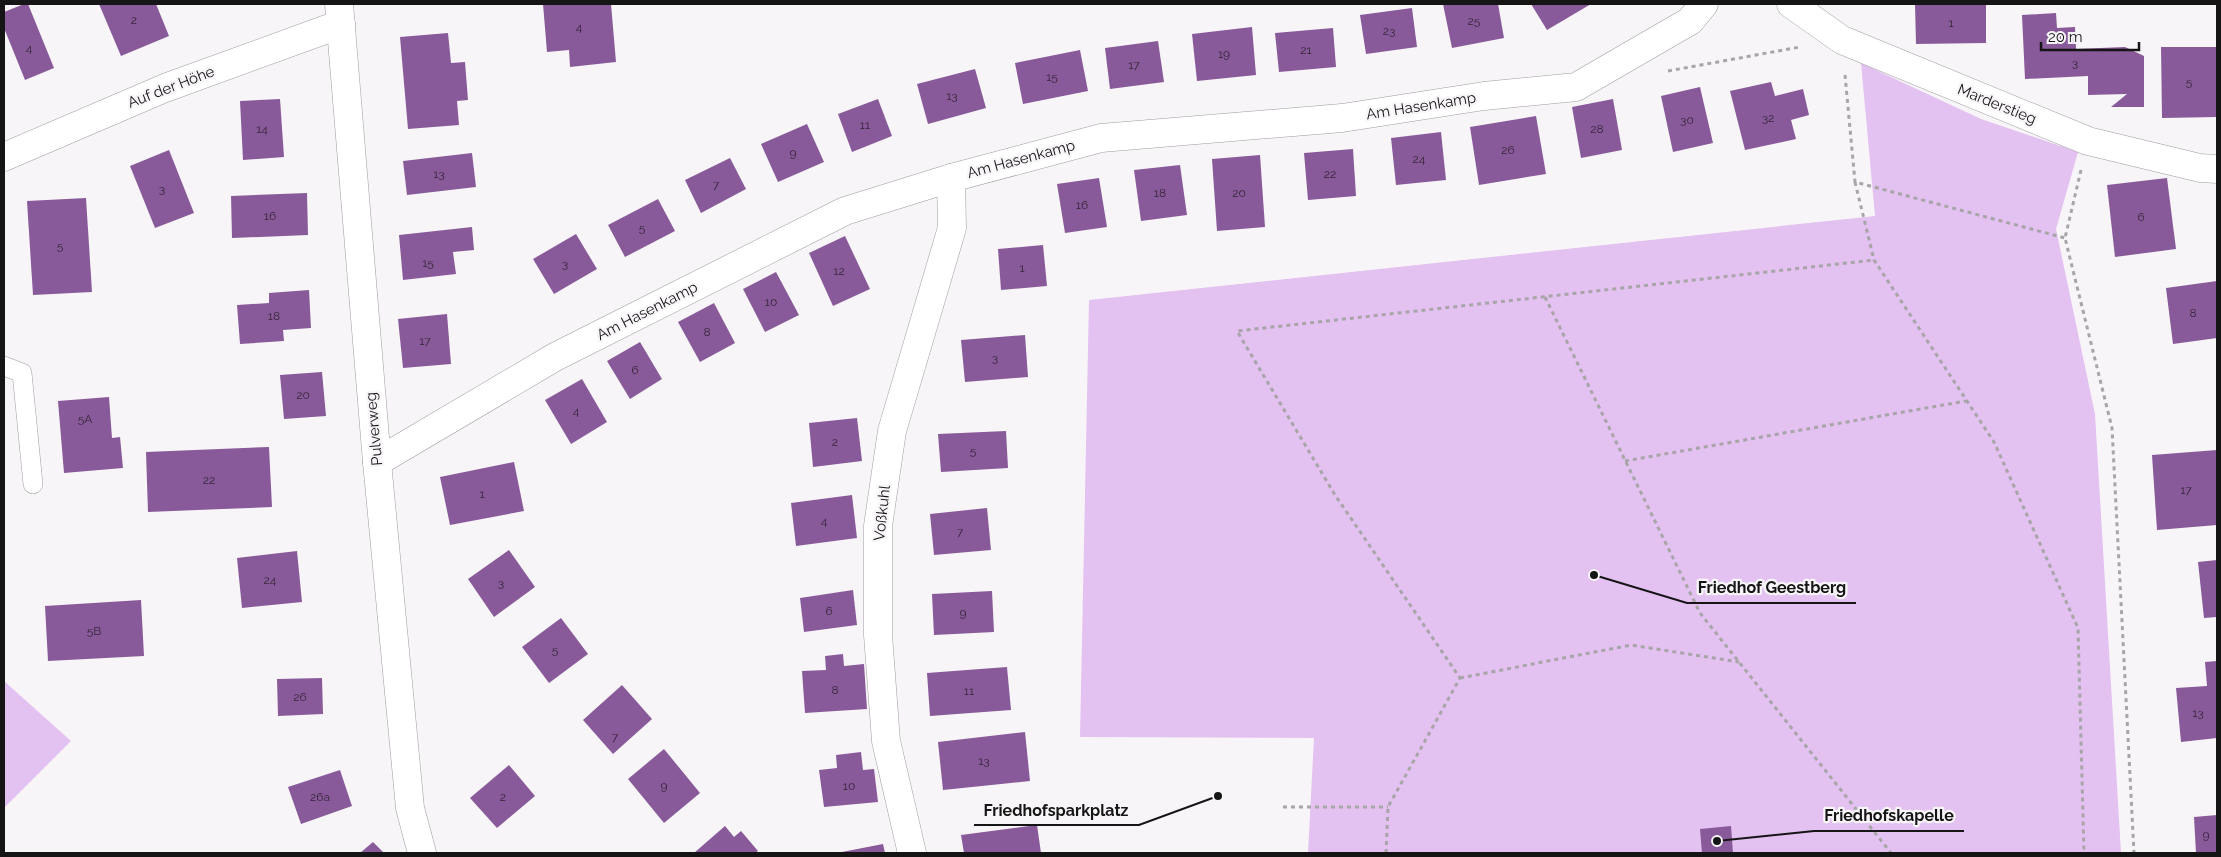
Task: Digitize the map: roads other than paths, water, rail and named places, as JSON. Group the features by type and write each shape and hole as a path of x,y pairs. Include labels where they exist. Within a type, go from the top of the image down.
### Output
{"street":[{"name":"Am Hasenkamp","path":"377,462 555,357 845,211 951,178 1101,138 1342,118 1484,96 1576,87 1690,21 1704,4"},
{"name":"Marderstieg","path":"1791,4 1842,40 2088,141 2200,168 2217,169"},
{"name":"Auf der Höhe","path":"4,157 340,14"},
{"name":"Pulverweg","path":"340,14 377,462 410,808 422,853"},
{"name":"Voßkuhl","path":"912,853 886,741 878,635 878,526 892,431 952,228 951,178"}],"lane":[{"path":"4,366 22,373 34,484"}],"place":[{"name":"Friedhof Geestberg","path":"1594,575"},
{"name":"Friedhofsparkplatz","path":"1218,796"},
{"name":"Friedhofskapelle","path":"1717,841"}]}
